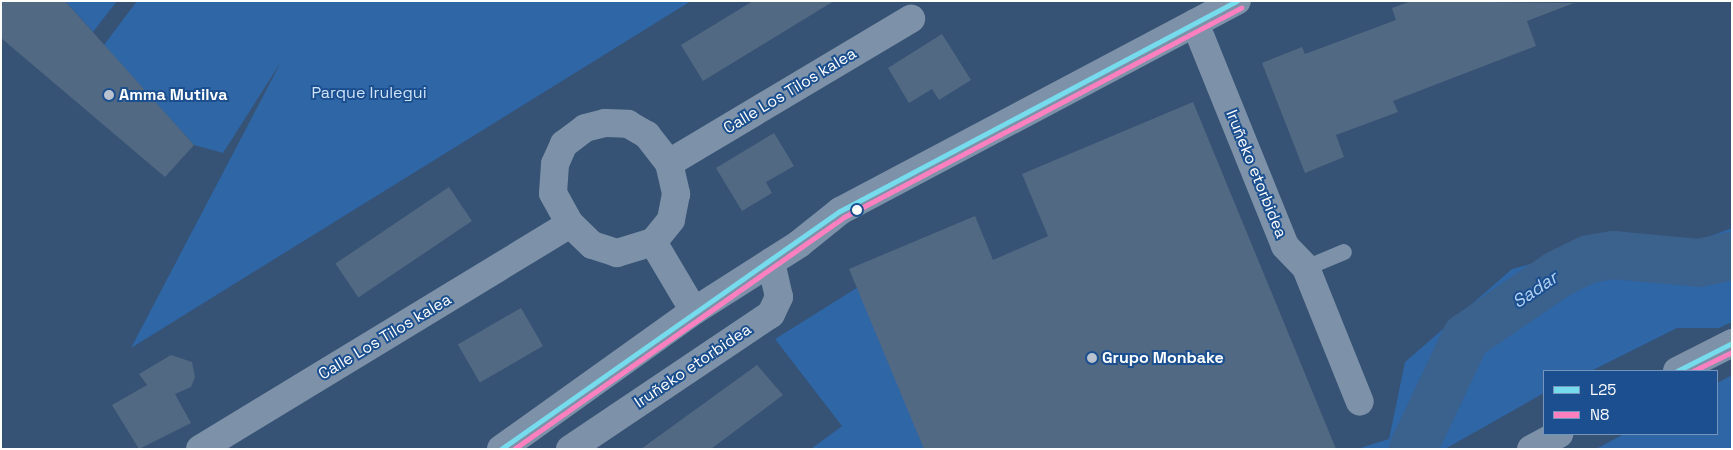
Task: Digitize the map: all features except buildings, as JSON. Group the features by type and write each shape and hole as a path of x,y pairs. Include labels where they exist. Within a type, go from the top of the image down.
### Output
{"street":[{"path":"501,449 694,311 771,262 840,211 1237,1"},
{"name":"Calle Los Tilos kalea","path":"669,163 912,19"},
{"name":"Iruñeko etorbidea","path":"1195,23 1285,246 1306,268 1360,402"},
{"path":"605,123 628,124 647,135 669,163 676,194 671,220 653,242 617,253 592,245 570,224 553,193 555,164 564,144 584,128 605,123"},
{"name":"Calle Los Tilos kalea","path":"200,449 570,224"},
{"path":"653,242 694,311"},
{"name":"Iruñeko etorbidea","path":"570,449 771,314 779,297 771,262"},
{"path":"1679,370 1732,342"},
{"path":"1531,449 1557,435"}],"lane":[{"path":"1306,268 1344,252"}],"green space":[{"path":"65,1 117,1 93,32"},
{"name":"Parque Irulegui","path":"137,1 691,1 131,348 281,62 223,153 194,145 104,45"},
{"path":"1732,228 1732,322 1719,328 1677,328 1593,370 1543,370 1543,394 1445,449 1357,449 1389,439 1405,362 1512,269 1607,243 1666,253"},
{"path":"863,284 926,449 811,449 842,426 775,339"},
{"path":"1732,375 1732,449 1596,449 1622,435 1718,435 1718,382"}],"waterway":[{"name":"Sadar","path":"1413,449 1466,337 1558,274 1589,259 1613,255 1699,263 1732,256"}],"transit line":[{"name":"L25","path":"501,449 840,211 1237,1"},
{"name":"N8","path":"514,449 844,217 1241,8"},
{"name":"L25","path":"1679,370 1732,343"},
{"name":"N8","path":"1695,370 1732,352"}],"place":[{"name":"Amma Mutilva","path":"109,95"},
{"name":"Grupo Monbake","path":"1092,358"}]}
